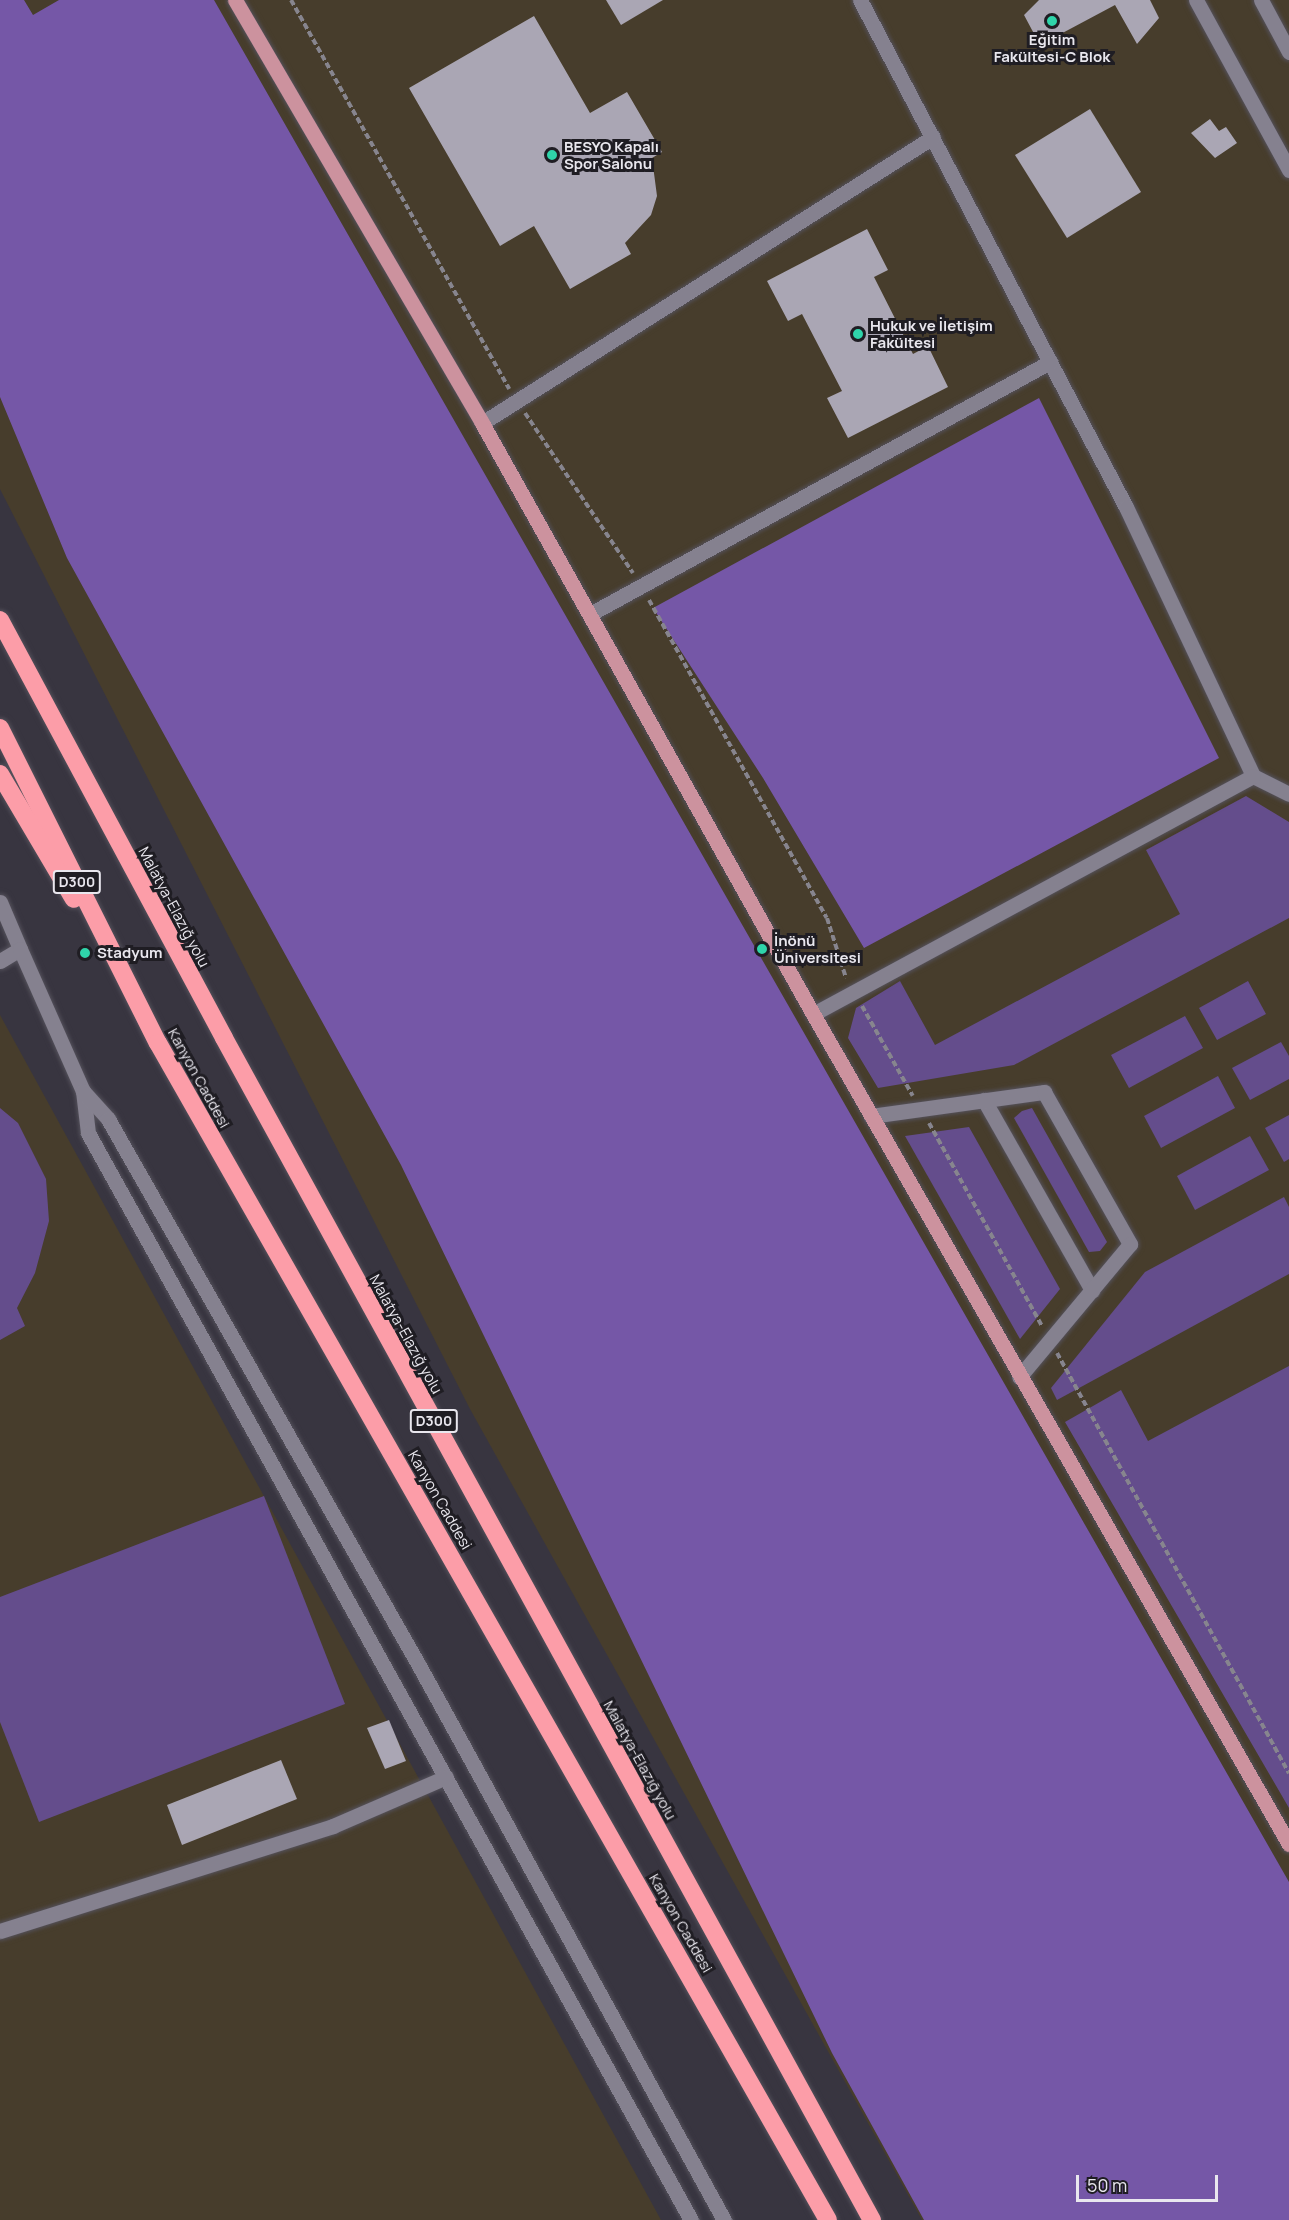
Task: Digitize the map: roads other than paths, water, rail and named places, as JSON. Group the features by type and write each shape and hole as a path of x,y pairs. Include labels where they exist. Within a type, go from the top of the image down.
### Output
{"highway":[{"name":"Malatya-Elazığ yolu","path":"0,620 224,1038 872,2220"},
{"name":"Kanyon Caddesi","path":"0,728 154,1035 828,2220"},
{"path":"0,774 154,1035"}],"main road":[{"path":"235,0 482,423 1019,1377 1289,1844"}],"street":[{"path":"860,0 1126,507 1253,776 1289,794"},
{"path":"1196,0 1289,170"},
{"path":"1261,0 1289,52"},
{"path":"482,423 933,137"},
{"path":"590,614 1050,362"},
{"path":"813,1014 1253,776"},
{"path":"0,902 83,1090 108,1119 417,1662 724,2220"},
{"path":"0,961 20,949"},
{"path":"83,1090 88,1133 691,2220"},
{"path":"871,1116 1044,1092 1130,1244 1019,1377"},
{"path":"984,1100 1092,1290"},
{"path":"0,1931 333,1826 446,1777"}],"place":[{"name":"Eğitim Fakültesi-C Blok","path":"1052,21"},
{"name":"BESYO Kapalı Spor Salonu","path":"552,155"},
{"name":"Hukuk ve İletişim Fakültesi","path":"858,334"},
{"name":"İnönü Üniversitesi","path":"762,949"},
{"name":"Stadyum","path":"85,953"}]}
